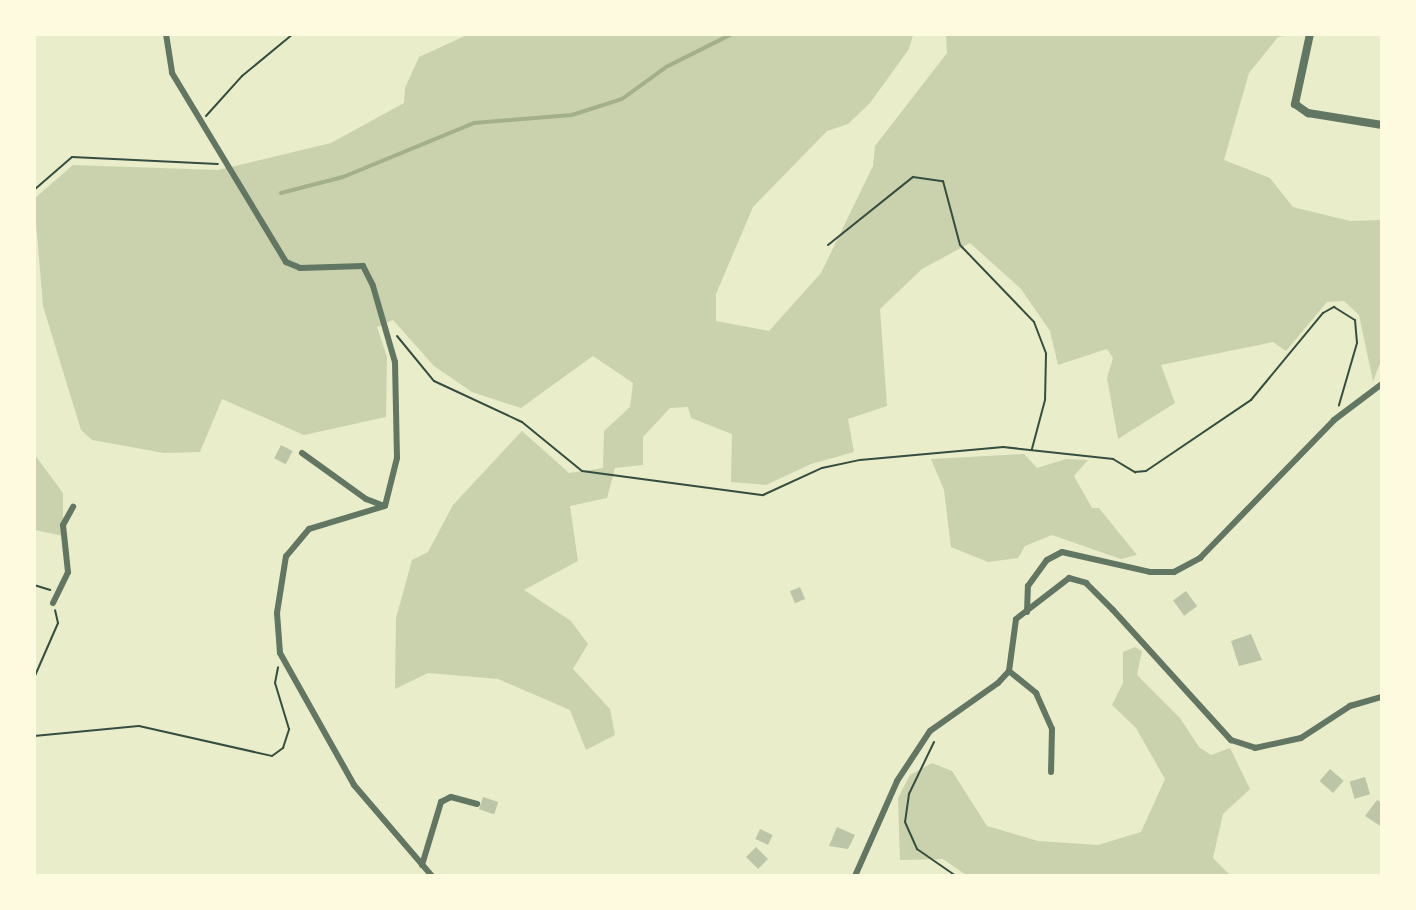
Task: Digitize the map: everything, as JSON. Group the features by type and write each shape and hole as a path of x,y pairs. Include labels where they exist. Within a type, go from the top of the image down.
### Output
{"street":[{"path":"166,34 172,73 286,262 300,268 363,266 382,317 395,362 398,458 385,506"},
{"path":"1310,34 1295,104 1308,113 1382,125"},
{"path":"1027,612 1028,586 1047,560 1062,552 1150,572 1173,572 1200,558 1334,420 1382,384"},
{"path":"302,453 366,499 385,506"},
{"path":"385,506 309,529 286,556 277,613 280,653 354,785 432,876"},
{"path":"53,603 68,572 63,525 73,507"},
{"path":"855,876 897,781 944,717 1009,671 1013,628 1055,583 1069,578 1086,583 1231,740 1255,748 1301,738 1350,706 1382,698"},
{"path":"1009,671 1036,693 1052,729 1051,771"},
{"path":"422,865 441,802 451,797 477,804"}],"path":[{"path":"202,120 242,76 293,34"},
{"path":"34,190 72,157 227,164"},
{"path":"828,244 913,177 943,181 960,244 1034,322 1046,354 1045,400 1032,449"},
{"path":"382,317 434,381 522,422 563,459 604,478 763,495 822,468 860,460 1032,449 1113,459 1136,472 1146,471 1251,400 1323,313 1334,307 1354,320 1357,343 1334,420"},
{"path":"34,585 49,586 58,623 34,678"},
{"path":"34,736 139,726 272,756 283,748 289,729 275,682 280,653"},
{"path":"944,717 909,794 905,822 918,849 956,876"}],"green space":[{"path":"467,35 913,35 909,49 870,103 848,124 827,131 753,207 716,294 716,321 769,331 821,273 873,166 875,146 947,53 946,35 1293,35 1278,37 1249,73 1224,160 1270,178 1293,207 1350,221 1381,220 1381,361 1373,381 1359,315 1344,301 1327,302 1286,351 1273,342 1161,365 1175,403 1118,439 1107,378 1113,358 1107,349 1058,365 1050,331 1021,289 970,243 922,269 880,309 887,406 848,419 854,452 811,464 766,485 731,482 732,434 691,418 688,407 670,408 643,437 643,465 615,468 607,498 570,506 578,561 524,590 571,621 588,644 573,669 610,709 615,735 586,750 570,710 498,679 428,673 395,689 396,618 412,560 428,552 453,505 522,431 569,473 603,468 604,431 630,407 633,383 593,356 521,408 472,392 434,366 393,320 377,327 387,357 386,417 304,435 222,399 200,452 164,453 92,440 81,430 43,306 34,199 73,165 218,170 331,143 404,103 405,88 419,57"},
{"path":"1024,454 1037,468 1066,459 1088,460 1074,476 1092,508 1099,508 1137,555 1121,559 1052,535 1025,546 1018,558 988,562 951,547 944,490 931,459"},
{"path":"35,455 63,493 63,536 35,530"},
{"path":"1135,647 1142,651 1137,675 1180,718 1199,747 1211,755 1230,748 1250,789 1223,814 1213,858 1231,876 966,875 943,859 900,860 898,798 910,775 932,763 952,771 987,826 1038,841 1098,845 1141,832 1165,779 1136,728 1112,705 1123,683 1123,652"}],"building":[{"path":"281,445 293,451 286,464 274,458"},
{"path":"800,587 805,599 795,603 790,591"},
{"path":"1186,591 1197,606 1184,616 1173,600"},
{"path":"1251,634 1262,660 1239,666 1231,641"},
{"path":"1330,769 1344,781 1333,793 1320,781"},
{"path":"1365,777 1370,794 1355,799 1350,781"},
{"path":"483,797 498,802 494,814 479,809"},
{"path":"1377,800 1382,803 1382,827 1365,816"},
{"path":"837,827 855,835 848,849 829,846"},
{"path":"760,829 773,835 768,845 755,839"},
{"path":"756,847 768,859 758,869 746,857"}],"waterway":[{"path":"281,193 343,177 474,123 572,115 622,99 666,67 732,34"}]}
